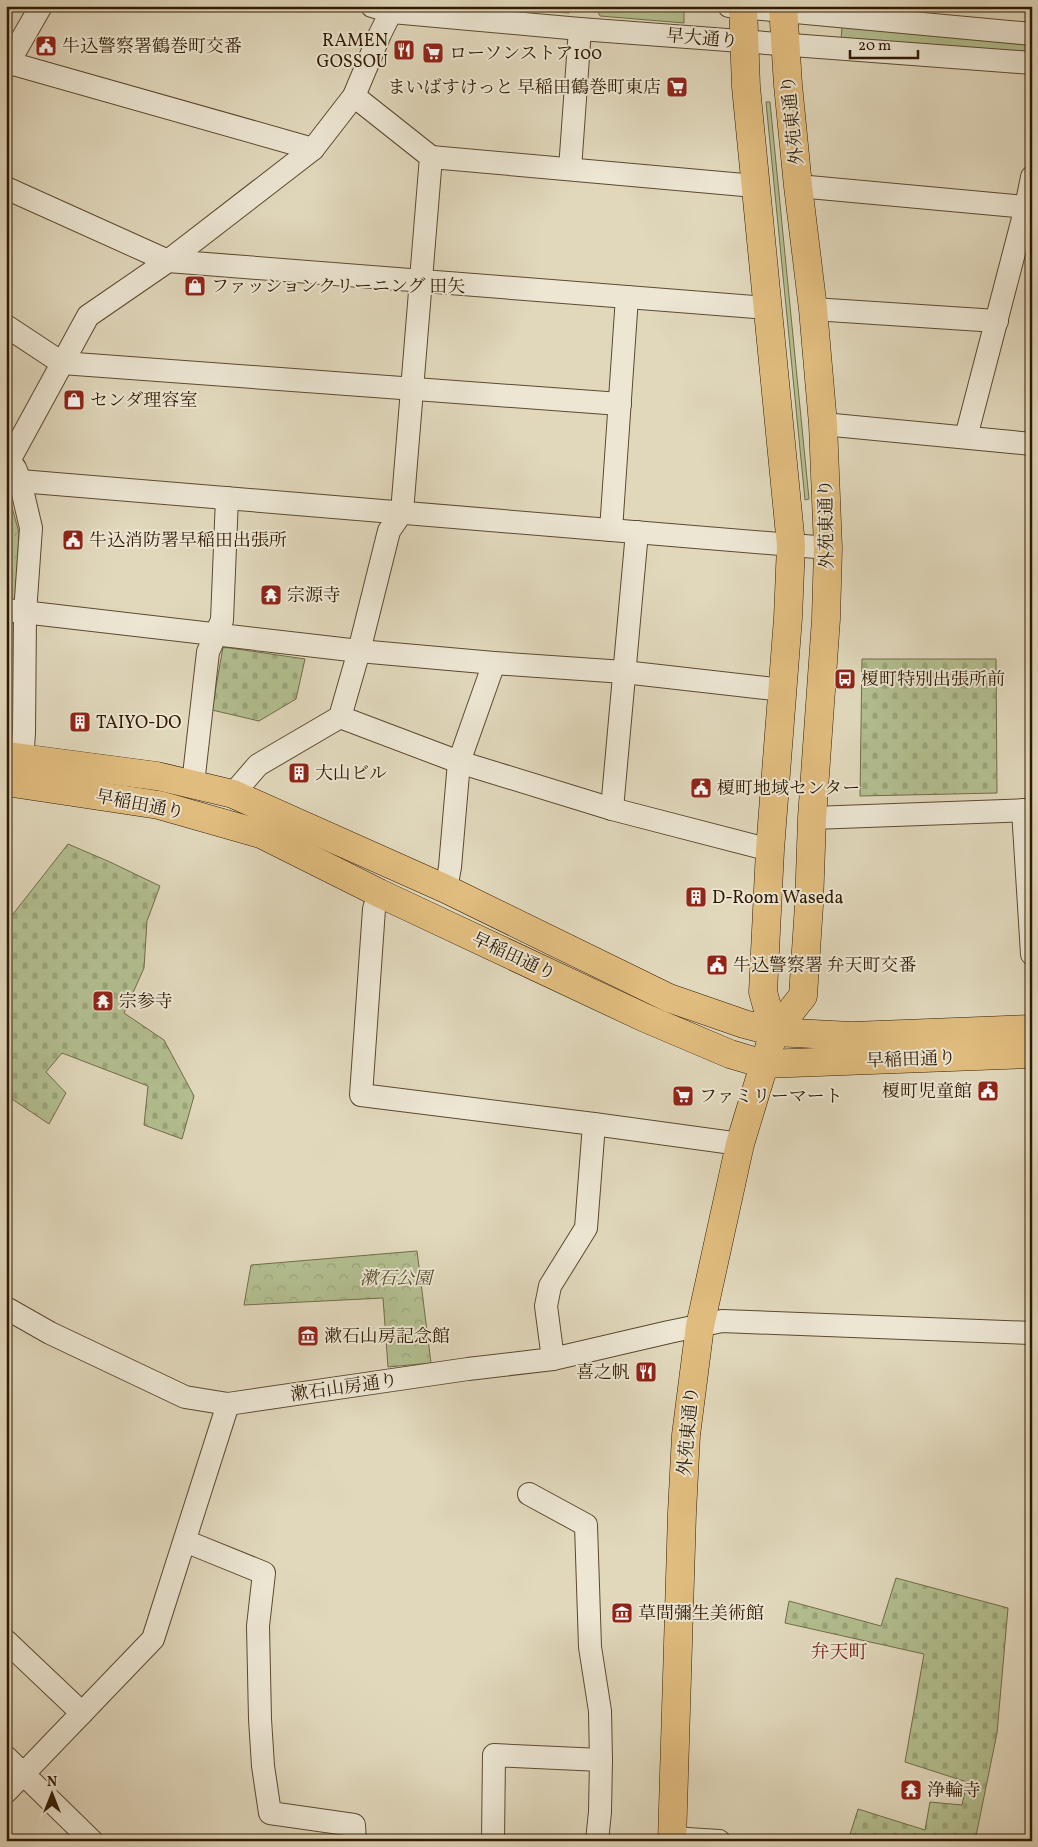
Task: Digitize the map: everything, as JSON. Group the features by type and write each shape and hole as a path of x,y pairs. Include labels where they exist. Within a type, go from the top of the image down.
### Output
{"main road":[{"name":"外苑東通り","path":"739,7 791,545 783,690 770,850 763,992 774,1032"},
{"name":"外苑東通り","path":"672,1839 686,1435 700,1326 740,1144 774,1032 803,996 812,818 826,619 828,548 823,424 814,309 798,186 784,44 783,8"},
{"name":"早稲田通り","path":"14,770 158,776 233,794 446,889 668,998 744,1024 774,1032 852,1036 1032,1029"},
{"name":"早稲田通り","path":"14,770 159,805 261,834 379,893 645,1018 730,1054 764,1064 1032,1054"}],"street":[{"path":"41,6 7,64 313,149"},
{"name":"早大通り","path":"739,7 783,8 1032,34"},
{"path":"14,770 16,611 32,528 20,480 9,454 88,316 168,260 313,149 354,96 380,34 386,8"},
{"name":"早大通り","path":"386,8 580,29 1032,64"},
{"path":"570,169 580,29"},
{"path":"354,96 431,157 755,186"},
{"path":"233,794 258,765 340,717 359,652 389,531 402,512 431,157"},
{"path":"966,438 1026,207 1032,177"},
{"path":"798,186 1026,207"},
{"path":"6,188 168,260 768,308"},
{"path":"611,530 627,297"},
{"path":"814,309 997,321"},
{"path":"6,326 62,363 620,404"},
{"path":"823,424 1032,444"},
{"path":"20,480 828,548"},
{"path":"192,784 208,652 222,620 227,498"},
{"path":"612,809 637,532"},
{"path":"16,611 359,652 624,672 783,690"},
{"path":"446,889 450,867 459,762 494,663"},
{"path":"340,717 459,762 612,809 770,850"},
{"path":"812,818 1028,810 1032,954"},
{"path":"379,893 374,909 361,1095 740,1144"},
{"path":"553,1359 546,1306 550,1286 586,1228 594,1124"},
{"name":"漱石山房通り","path":"6,1308 50,1333 185,1397 228,1404 468,1369 553,1359 722,1322 1032,1333"},
{"path":"6,1792 153,1639 228,1404"},
{"path":"529,1494 586,1525 590,1647 600,1711 600,1812 597,1841"},
{"path":"185,1541 264,1573 258,1626 260,1719 263,1766 270,1813 354,1825 355,1841"},
{"path":"6,1641 82,1713"},
{"path":"493,1841 494,1755 601,1760"},
{"path":"6,1757 92,1841"},
{"path":"672,1839 719,1841"}],"green space":[{"path":"482,6 572,6 572,7 569,13"},
{"path":"600,6 684,8 684,23 600,16 598,12"},
{"path":"842,27 1032,45 1032,56 841,39"},
{"path":"766,102 770,102 809,499 805,500"},
{"path":"6,485 19,533 15,605 6,604"},
{"path":"223,647 305,659 296,699 259,721 212,710"},
{"path":"862,659 996,659 997,793 860,796"},
{"path":"68,844 160,886 147,921 144,968 124,1013 164,1040 194,1096 182,1139 144,1125 148,1086 62,1053 46,1072 66,1093 49,1124 6,1095 6,923"},
{"name":"漱石公園","path":"417,1251 431,1363 388,1367 383,1298 244,1305 251,1265"},
{"path":"896,1578 1008,1608 997,1733 975,1841 848,1841 858,1809 925,1830 930,1802 962,1805 967,1782 905,1762 924,1654 785,1623 789,1601 881,1626"}],"place":[{"name":"牛込警察署鶴巻町交番","path":"46,46"},
{"name":"RAMEN GOSSOU","path":"404,50"},
{"name":"ローソンストア100","path":"433,53"},
{"name":"まいばすけっと 早稲田鶴巻町東店","path":"677,87"},
{"name":"ファッションクリーニング 田矢","path":"195,286"},
{"name":"センダ理容室","path":"74,400"},
{"name":"牛込消防署早稲田出張所","path":"73,540"},
{"name":"宗源寺","path":"271,595"},
{"name":"榎町特別出張所前","path":"845,679"},
{"name":"TAIYO-DO","path":"80,722"},
{"name":"大山ビル","path":"299,773"},
{"name":"榎町地域センター","path":"701,788"},
{"name":"D-Room Waseda","path":"696,897"},
{"name":"牛込警察署 弁天町交番","path":"717,965"},
{"name":"宗参寺","path":"103,1001"},
{"name":"榎町児童館","path":"988,1091"},
{"name":"ファミリーマート","path":"683,1096"},
{"name":"漱石山房記念館","path":"308,1336"},
{"name":"喜之帆","path":"646,1372"},
{"name":"草間彌生美術館","path":"622,1613"},
{"name":"浄輪寺","path":"911,1790"}],"district":[{"name":"弁天町","path":"839,1651"}]}
